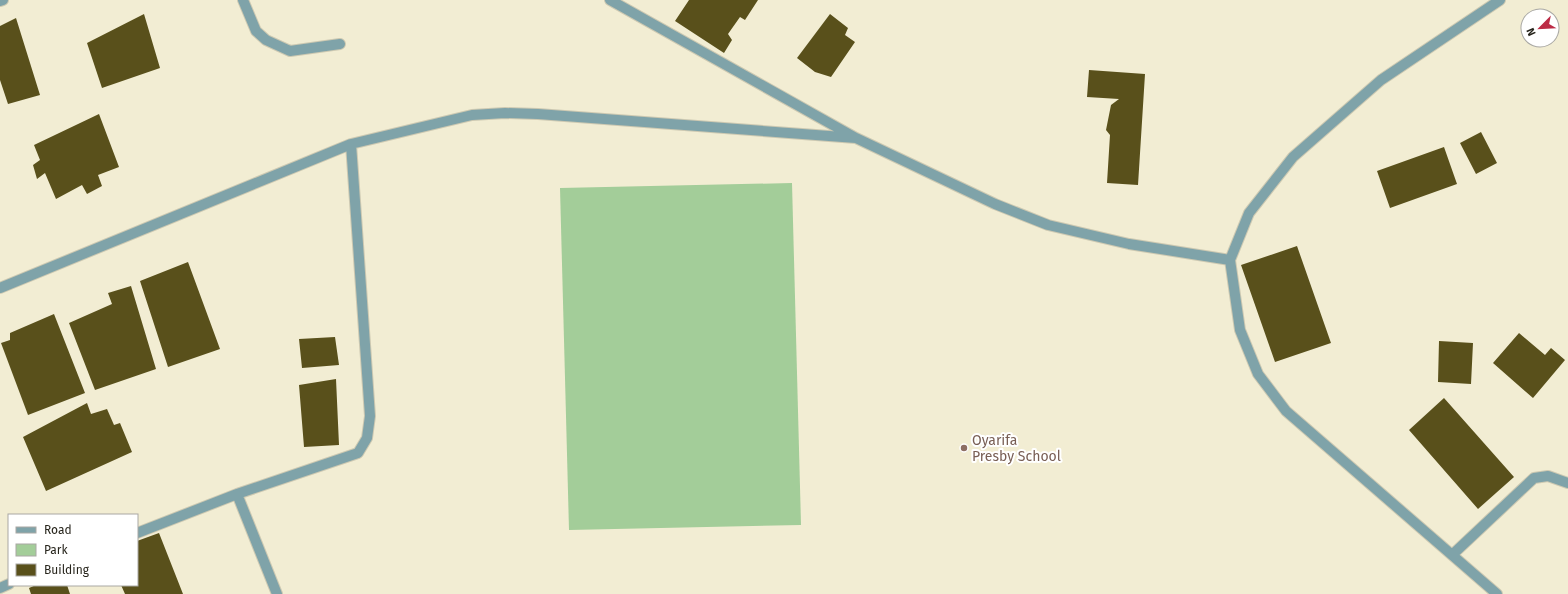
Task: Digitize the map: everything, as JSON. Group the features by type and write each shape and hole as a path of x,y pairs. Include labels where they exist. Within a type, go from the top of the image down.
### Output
{"street":[{"path":"243,0 256,31 266,40 290,51 340,44"},
{"path":"610,0 856,138 995,204 1048,225 1129,244 1230,260"},
{"path":"1497,594 1286,411 1258,374 1240,330 1230,260 1249,213 1293,157 1381,80 1500,0"},
{"path":"0,288 351,144 472,116 505,113 538,114 856,138"},
{"path":"138,533 236,494 358,453 367,438 370,416 351,144"},
{"path":"1452,555 1534,478 1548,476 1568,483"},
{"path":"236,494 277,594"}],"green space":[{"path":"792,183 801,525 569,530 560,188"}],"building":[{"path":"689,0 758,0 745,20 740,17 728,34 732,40 724,53 675,21"},
{"path":"144,14 160,68 102,88 87,43"},
{"path":"830,14 848,28 845,35 855,42 831,77 815,72 797,58"},
{"path":"16,18 40,95 8,104 0,80 0,26"},
{"path":"1089,70 1145,74 1138,185 1107,183 1110,135 1106,130 1111,105 1119,99 1087,97"},
{"path":"99,114 119,167 98,175 102,186 87,194 82,185 56,199 45,173 37,179 33,165 40,160 34,145"},
{"path":"1481,132 1497,163 1476,174 1460,143"},
{"path":"1444,147 1457,184 1390,208 1377,171"},
{"path":"1297,246 1331,343 1275,362 1241,265"},
{"path":"188,262 220,349 168,367 140,281"},
{"path":"131,286 156,369 95,390 69,323 112,304 108,293"},
{"path":"54,314 85,393 28,415 1,343 10,340 10,333"},
{"path":"1519,333 1545,355 1551,348 1565,360 1533,398 1493,363"},
{"path":"335,337 339,365 302,368 299,339"},
{"path":"1439,341 1473,343 1471,384 1438,382"},
{"path":"336,379 339,445 304,447 299,385"},
{"path":"1444,398 1514,477 1478,509 1409,430"},
{"path":"87,403 91,414 107,409 114,425 120,423 132,452 46,491 23,437"},
{"path":"159,533 183,594 125,594 121,586 138,586 138,541"},
{"path":"34,586 67,586 70,594 31,594 29,588"}],"place":[{"name":"Oyarifa Presby School","path":"964,448"}]}
